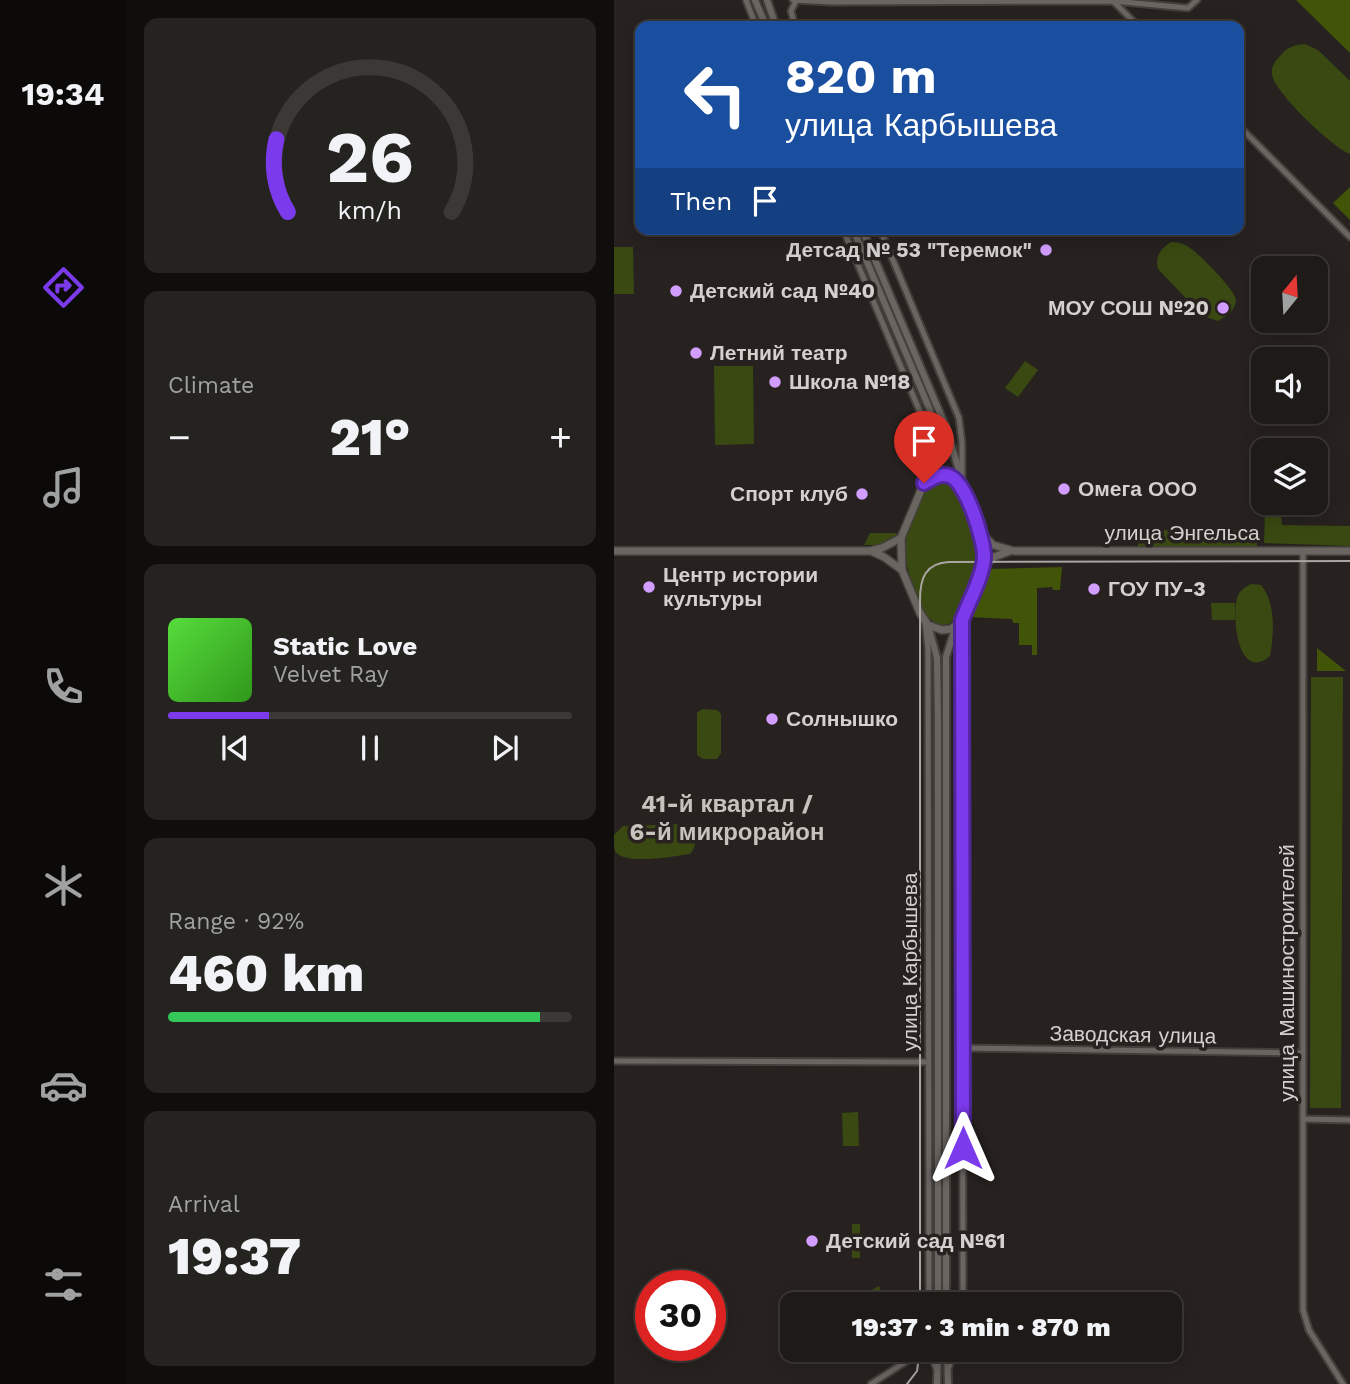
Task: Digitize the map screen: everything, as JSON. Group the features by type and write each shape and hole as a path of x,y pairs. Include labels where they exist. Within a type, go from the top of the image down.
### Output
{"main road":[{"path":"924,483 940,475 949,476 960,484"},
{"name":"улица Карбышева","path":"924,483 902,538 902,570 926,623"},
{"name":"улица Карбышева","path":"959,623 984,558 981,532 960,484"},
{"name":"улица Энгельса","path":"981,532 993,545 1014,551"},
{"path":"614,551 870,551 902,538"},
{"path":"870,551 884,556 902,570"},
{"name":"улица Энгельса","path":"981,570 994,556 1014,551 1350,551"},
{"path":"926,623 942,631 959,623"}],"street":[{"path":"746,0 754,21"},
{"path":"755,0 764,21"},
{"path":"767,0 774,21"},
{"path":"794,21 791,11 794,0 1113,1 1188,8 1197,0"},
{"path":"1113,1 1133,21"},
{"path":"1244,131 1350,237"},
{"name":"улица Карбышева","path":"846,235 923,419 928,447 924,483"},
{"name":"улица Карбышева","path":"856,235 930,410 935,428 932,465 924,483"},
{"name":"улица Карбышева","path":"865,235 945,425 959,470 960,484"},
{"name":"улица Карбышева","path":"883,235 959,418 962,443 960,484"},
{"name":"улица Машиностроителей","path":"1304,551 1304,1310 1309,1330 1343,1384"},
{"name":"улица Карбышева","path":"926,623 928,1292"},
{"name":"улица Карбышева","path":"926,623 937,657 938,1292"},
{"name":"улица Карбышева","path":"959,623 963,1292"},
{"name":"улица Карбышева","path":"946,1292 946,657 959,623"},
{"name":"Заводская улица","path":"963,1048 1303,1053"},
{"path":"614,1061 928,1062"},
{"path":"1303,1119 1350,1120"},
{"path":"871,1384 910,1362"},
{"path":"935,1362 937,1384"},
{"path":"948,1362 948,1384"},
{"path":"948,1370 951,1362"}],"green space":[{"path":"1296,0 1350,0 1350,53"},
{"path":"1305,44 1318,50 1350,81 1350,154 1305,118 1275,82 1272,71 1277,59 1289,48"},
{"path":"1350,187 1350,220 1333,203"},
{"path":"1171,242 1181,243 1192,249 1230,288 1236,300 1227,315 1218,321 1203,316 1158,269 1159,254"},
{"path":"614,247 633,247 634,294 614,294"},
{"path":"1025,361 1038,370 1018,397 1005,388"},
{"path":"714,366 753,366 754,444 715,445"},
{"path":"941,480 949,482 956,489 974,530 979,550 975,573 959,613 950,623 940,625 931,620 923,610 911,581 905,544 926,489"},
{"path":"1265,515 1281,515 1282,525 1350,526 1350,546 1264,543"},
{"path":"1138,530 1257,530 1257,546 1138,546"},
{"path":"870,533 897,534 886,543 864,545"},
{"path":"1062,567 1060,590 1053,590 1052,587 1037,588 1037,655 1032,655 1032,645 1019,645 1019,623 1013,623 1012,619 968,617 989,569"},
{"path":"1251,584 1261,585 1266,592 1273,619 1270,656 1259,662 1250,661 1244,654 1236,630 1238,595"},
{"path":"1211,603 1235,603 1235,620 1212,620"},
{"path":"1317,648 1346,671 1317,671"},
{"path":"1311,677 1343,677 1341,1108 1310,1108"},
{"path":"702,709 717,710 721,714 721,753 717,759 703,759 697,755 697,713"},
{"path":"687,824 696,838 690,854 638,859 620,856 615,851 614,835 623,826"},
{"path":"858,1112 859,1146 843,1146 842,1113"},
{"path":"852,1224 860,1224 860,1258 852,1258"},
{"path":"879,1286 881,1291 881,1292 868,1292"}],"tram line":[{"path":"920,1292 920,600 925,574 934,565 949,562 1350,561"},
{"path":"907,1384 917,1371 918,1362"}],"place":[{"name":"Детсад № 53 \"Теремок\"","path":"1046,250"},
{"name":"Детский сад №40","path":"676,291"},
{"name":"МОУ СОШ №20","path":"1223,308"},
{"name":"Летний театр","path":"696,353"},
{"name":"Школа №18","path":"775,382"},
{"name":"Омега ООО","path":"1064,489"},
{"name":"Спорт клуб","path":"862,494"},
{"name":"Центр истории культуры","path":"649,587"},
{"name":"ГОУ ПУ-3","path":"1094,589"},
{"name":"Солнышко","path":"772,719"},
{"name":"Детский сад №61","path":"812,1241"}],"district":[{"name":"41-й квартал / 6-й микрорайон","path":"727,818"}],"route":[{"path":"924,483 940,475 949,476 959,482 981,532 984,558 962,620 963,1148"}]}
